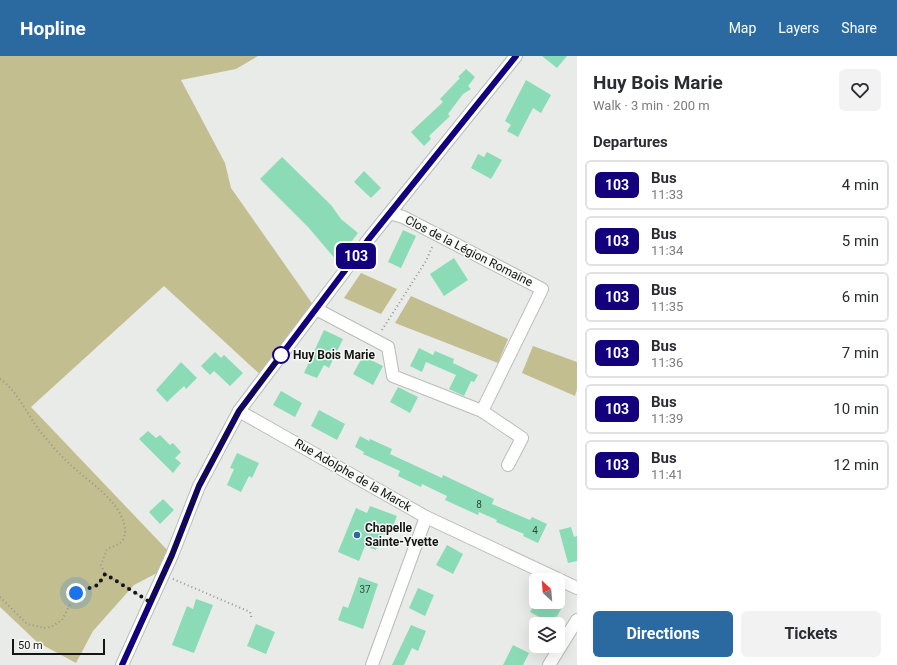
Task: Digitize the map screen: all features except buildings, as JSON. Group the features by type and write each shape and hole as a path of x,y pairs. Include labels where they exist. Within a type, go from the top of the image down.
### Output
{"street":[{"path":"122,665 163,574 199,486 239,411 390,212 516,56"},
{"name":"Clos de la Légion Romaine","path":"390,212 403,217 542,289 482,411"},
{"path":"316,309 388,347 393,376 482,411 522,438 508,465"},
{"name":"Rue Adolphe de la Marck","path":"239,411 426,517 577,588"},
{"path":"372,665 426,517"},
{"path":"549,665 577,620"}],"path":[{"path":"376,341 387,320 426,261 438,235"},
{"path":"0,379 10,388 47,440 74,468 105,496 116,509 123,522 125,532 119,545 107,549 103,555 101,565 105,574 150,602"},
{"path":"0,597 27,624 51,627 62,620 76,593 98,585 105,574"},
{"path":"163,574 250,612 252,620"}],"shaded area":[{"path":"0,56 258,56 236,69 181,80 225,163 231,188 316,309 264,378 164,286 31,407 172,555 157,573 134,585 93,631 76,663 37,642 0,607"},
{"path":"361,273 397,289 381,314 344,298"},
{"path":"411,296 508,339 498,363 395,323"},
{"path":"533,346 577,362 577,389 575,396 522,373"}],"bus line":[{"name":"103","path":"122,665 172,555 199,486 239,411 368,240 490,86 516,56"}],"place":[{"name":"Huy Bois Marie","path":"281,355"},
{"name":"Chapelle Sainte-Yvette","path":"357,535"}],"route":[{"path":"76,593 92,589 98,585 105,574 150,602 172,555 199,486 239,411 281,355"}]}
